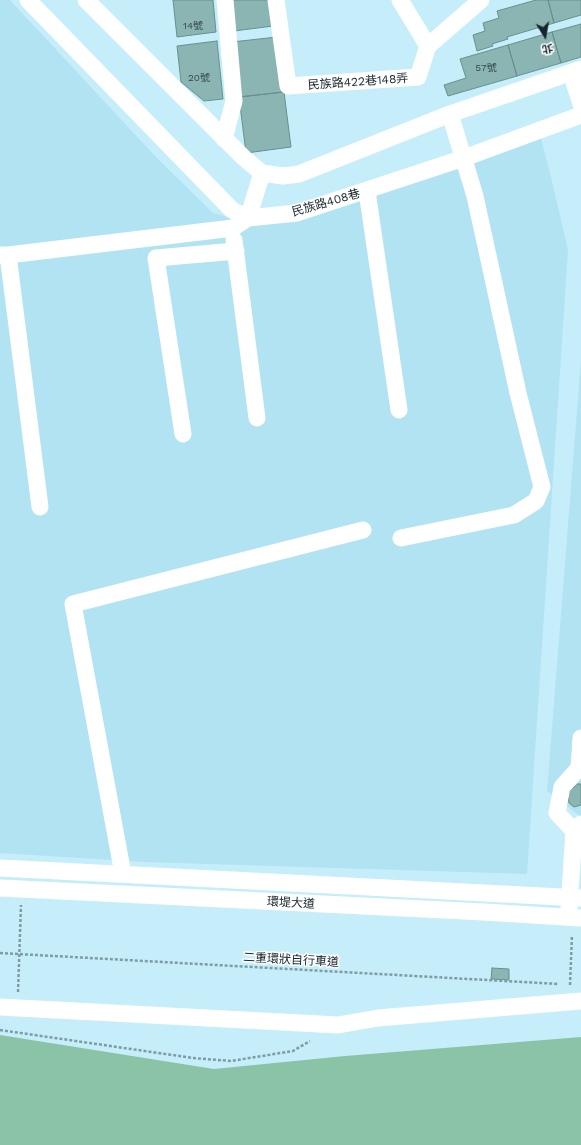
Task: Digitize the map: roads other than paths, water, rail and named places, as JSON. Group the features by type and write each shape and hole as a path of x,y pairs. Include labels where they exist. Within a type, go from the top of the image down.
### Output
{"street":[{"path":"28,0 232,210 248,218"},
{"path":"86,0 224,139 262,173 283,176 298,174 450,114 576,71 581,104"},
{"path":"224,139 234,101 225,0"},
{"name":"民族路422巷148弄","path":"276,0 288,86 320,85 418,77 428,46"},
{"path":"400,0 428,46 481,0"},
{"path":"401,538 514,515 536,501 542,487 518,393 475,196 450,114"},
{"name":"民族路408巷","path":"248,218 297,213 464,158 581,115"},
{"path":"40,507 4,255 232,228 248,218 262,173"},
{"path":"367,191 399,410"},
{"path":"232,228 258,418"},
{"path":"183,434 156,258 236,251"},
{"path":"123,874 73,604 363,530"},
{"path":"574,923 578,827 557,813 562,787 580,769 581,738"},
{"name":"環堤大道","path":"0,868 576,897"},
{"name":"環堤大道","path":"0,888 484,912 574,923"},
{"path":"484,912 485,892"},
{"path":"8,1007 338,1025 378,1018 581,1002"}]}
